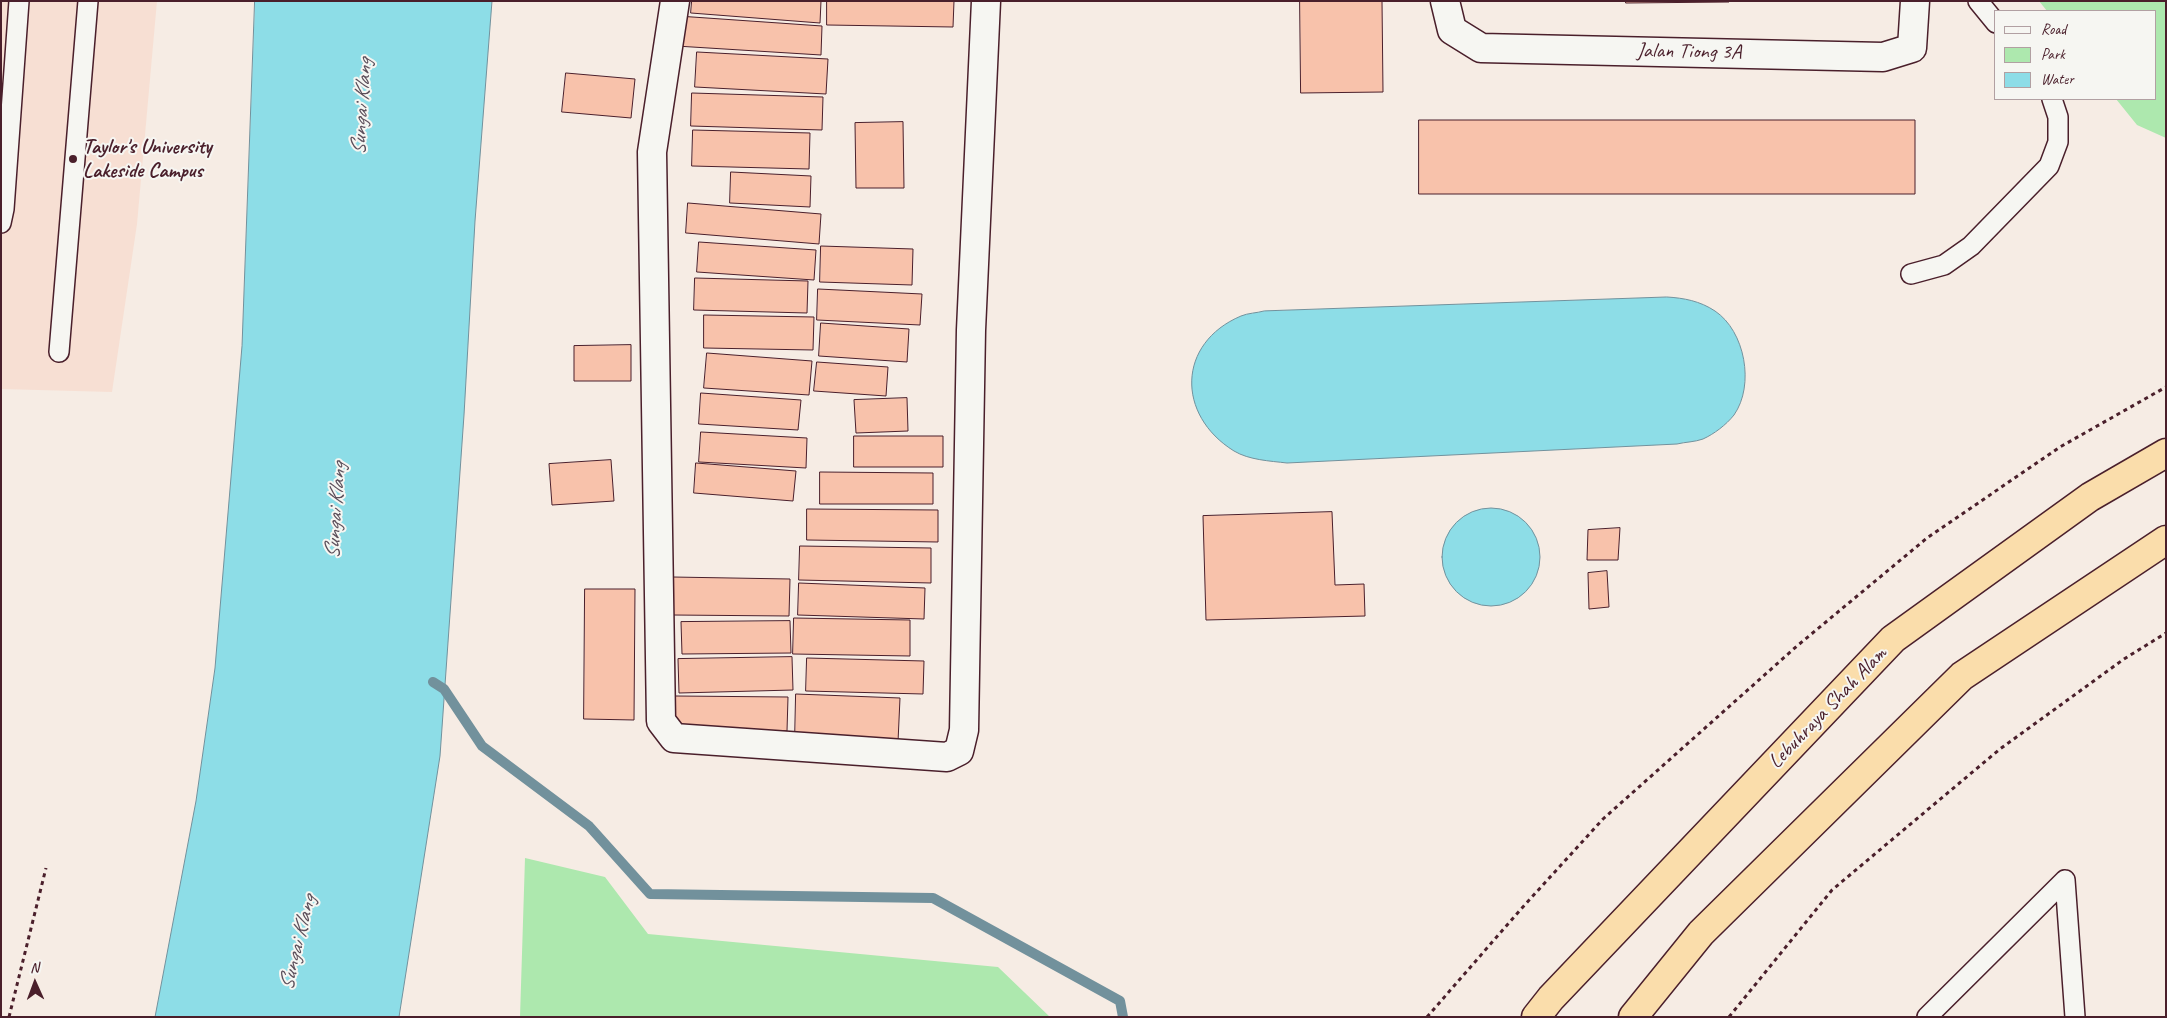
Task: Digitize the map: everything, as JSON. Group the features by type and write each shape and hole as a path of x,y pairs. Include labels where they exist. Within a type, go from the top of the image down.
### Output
{"highway":[{"name":"Lebuhraya Shah Alam","path":"1536,1017 1551,998 1893,639 2090,497 2166,452"},
{"path":"1633,1017 1701,932 1962,676 2166,540"}],"street":[{"path":"675,1 652,152 661,721 674,738 947,757 958,751 964,730 970,330 986,1"},
{"name":"Jalan Tiong 3A","path":"1445,1 1452,30 1481,48 1883,57 1912,48 1915,1"}],"lane":[{"path":"1,223 4,209 19,1"},
{"path":"59,352 88,1"},
{"path":"1978,1 1994,21"},
{"path":"1912,274 1944,264 1971,246 2049,166 2058,142 2058,117 2052,100"},
{"path":"1927,1017 2065,880 2076,1017"}],"path":[{"path":"1427,1017 1603,819 1797,646 1927,538 2060,447 2166,387"},
{"path":"1729,1017 1832,890 2000,748 2124,659 2166,633"},
{"path":"9,1017 46,868"}],"shaded area":[{"name":"Taylor's University Lakeside Campus","path":"1,1 157,1 137,224 112,392 1,389"}],"green space":[{"path":"2039,1 2166,1 2166,138 2137,125 2117,100 2157,100 2157,10 2046,10"},
{"path":"525,858 605,877 648,934 998,967 1050,1017 520,1017"}],"water":[{"name":"Sungai Klang","path":"255,1 492,1 475,221 464,415 440,756 399,1017 155,1017 196,801 215,668 242,346"},
{"path":"1667,297 1692,301 1715,311 1734,331 1744,359 1744,389 1734,415 1716,432 1697,441 1677,444 1287,463 1253,458 1234,451 1215,436 1202,419 1194,400 1192,380 1195,361 1205,343 1220,328 1247,314 1264,311"},
{"path":"1491,508 1510,511 1526,522 1537,538 1540,557 1537,576 1526,592 1510,603 1491,606 1472,603 1456,592 1445,576 1442,557 1445,538 1456,522 1472,511"}],"building":[{"path":"692,1 821,1 820,23 691,13"},
{"path":"827,1 954,1 953,27 827,25"},
{"path":"1300,1 1382,1 1383,92 1301,93"},
{"path":"1626,1 1729,1 1729,2 1626,3"},
{"path":"678,16 822,26 821,55 676,46"},
{"path":"697,52 828,59 826,94 695,87"},
{"path":"566,73 635,79 631,118 562,112"},
{"path":"692,93 823,97 822,130 691,126"},
{"path":"1419,120 1915,120 1915,194 1419,194"},
{"path":"903,122 904,188 856,188 855,123"},
{"path":"693,130 810,133 809,169 692,166"},
{"path":"731,172 811,176 810,207 730,203"},
{"path":"688,203 821,214 819,244 686,233"},
{"path":"699,242 816,250 814,280 697,272"},
{"path":"821,246 913,249 912,285 820,282"},
{"path":"695,278 808,281 807,313 694,310"},
{"path":"818,289 922,294 920,325 817,320"},
{"path":"704,315 814,317 813,350 704,348"},
{"path":"821,323 909,329 907,362 819,356"},
{"path":"631,345 631,381 574,381 574,346"},
{"path":"707,353 812,361 809,395 704,388"},
{"path":"817,362 888,367 886,396 814,391"},
{"path":"701,393 801,400 798,430 699,424"},
{"path":"907,398 908,431 856,433 854,400"},
{"path":"701,432 807,438 806,468 699,462"},
{"path":"854,436 943,436 943,467 854,467"},
{"path":"611,460 614,501 552,505 549,464"},
{"path":"696,463 796,471 793,501 694,493"},
{"path":"820,472 933,473 933,504 820,504"},
{"path":"807,509 938,510 938,542 807,540"},
{"path":"1332,512 1335,585 1364,584 1365,616 1206,620 1203,516"},
{"path":"1620,528 1618,560 1587,560 1588,530"},
{"path":"800,546 931,548 931,583 799,580"},
{"path":"1607,571 1609,607 1589,609 1588,573"},
{"path":"672,577 790,579 789,616 671,615"},
{"path":"799,583 925,588 924,619 798,615"},
{"path":"585,589 635,589 634,720 584,719"},
{"path":"794,618 910,620 910,656 793,654"},
{"path":"790,621 791,653 682,654 681,622"},
{"path":"792,657 793,690 679,693 678,659"},
{"path":"807,658 924,661 923,694 806,691"},
{"path":"796,694 900,698 898,742 795,739"},
{"path":"675,696 788,697 787,731 675,729"}],"waterway":[{"path":"433,682 444,689 482,746 589,826 650,894 933,898 1120,1001 1123,1017"}],"place":[{"name":"Taylor's University Lakeside Campus","path":"73,159"}]}
